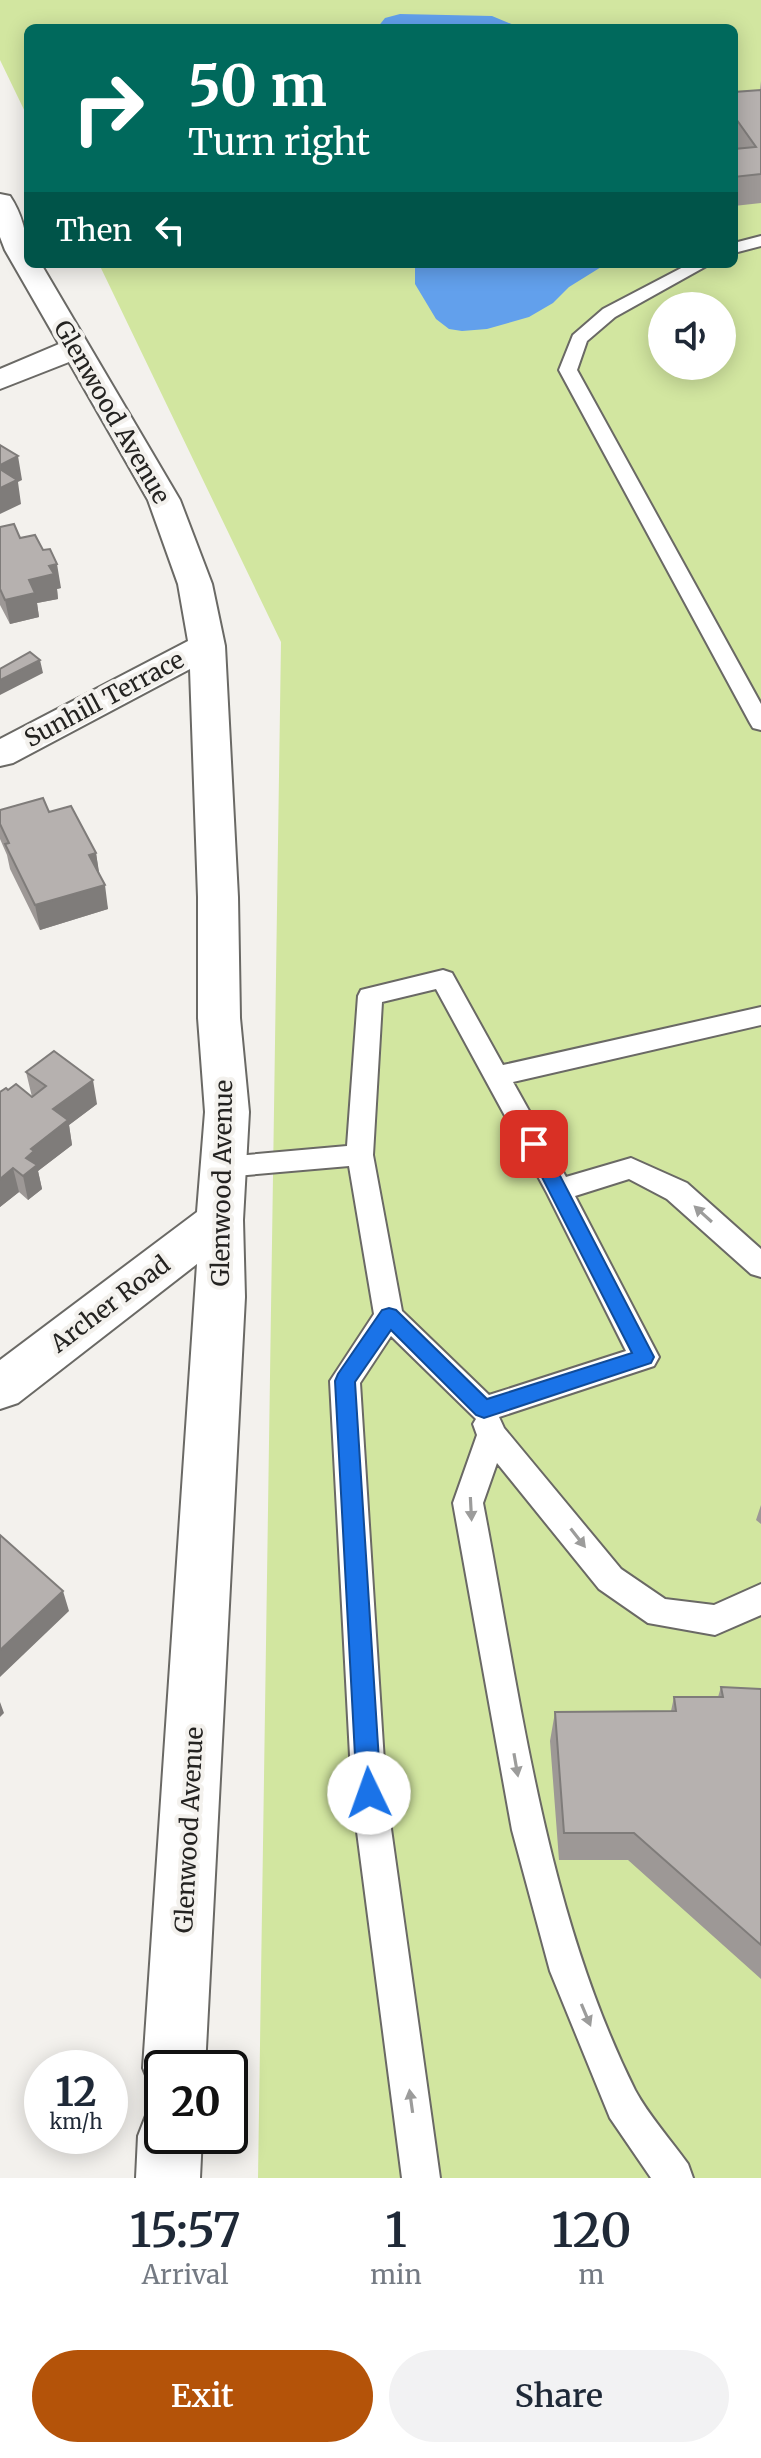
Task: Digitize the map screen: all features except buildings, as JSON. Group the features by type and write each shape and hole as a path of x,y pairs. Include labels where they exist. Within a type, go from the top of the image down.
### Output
{"street":[{"name":"Glenwood Avenue","path":"0,202 24,259"},
{"name":"Glenwood Avenue","path":"29,268 164,500 195,584 207,646 218,897 219,1018 227,1112 220,1220 220,1312 175,2050"},
{"path":"0,380 75,348"},
{"name":"Sunhill Terrace","path":"0,754 207,646"},
{"name":"Archer Road","path":"0,1388 220,1220"},
{"path":"168,2178 169,2154"}],"lane":[{"path":"738,247 761,241"},
{"path":"694,268 609,313 579,339 568,370 761,723"},
{"path":"488,1422 644,1357 559,1190 443,979 370,996 360,1155 389,1316 488,1422 610,1579 659,1613 715,1620 761,1599"},
{"path":"496,1076 761,1016"},
{"path":"224,1167 360,1155"},
{"path":"559,1190 631,1168 677,1191 761,1266"},
{"path":"389,1316 345,1381 369,1793 421,2178"},
{"path":"488,1422 468,1503 529,1830 568,1971 623,2105 674,2178"}],"green space":[{"path":"0,0 761,0 761,2178 258,2178 281,642 101,268 738,268 738,24 24,24 24,110 0,60"}],"water":[{"path":"400,14 492,16 511,24 380,24 385,18"},
{"path":"415,268 600,268 529,317 487,329 449,329 436,319 415,284"}],"route":[{"path":"369,1793 345,1381 389,1316 484,1409 644,1357 534,1144"}]}
